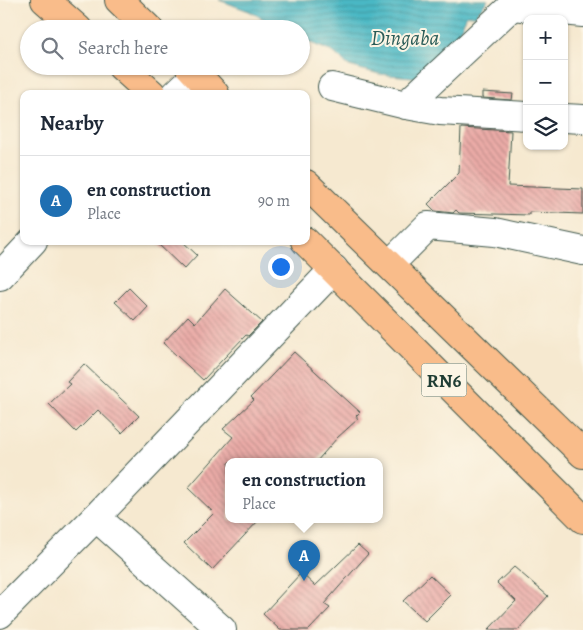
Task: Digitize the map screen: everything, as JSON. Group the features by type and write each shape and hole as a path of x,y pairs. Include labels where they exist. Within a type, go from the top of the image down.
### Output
{"highway":[{"path":"44,0 67,20"},
{"path":"118,0 139,20"},
{"path":"130,75 147,90"},
{"path":"198,75 211,90"},
{"name":"RN6","path":"310,188 583,454"},
{"name":"RN6","path":"309,245 583,519"}],"street":[{"path":"406,105 512,3 583,13"},
{"path":"179,90 189,75"},
{"path":"332,87 406,105 440,111 523,116"},
{"path":"568,118 583,119"},
{"path":"390,264 428,226 495,232 583,251"},
{"path":"0,276 29,245"},
{"path":"0,614 96,517 334,269"},
{"path":"96,517 222,630"}],"water":[{"name":"Dingaba","path":"219,0 488,0 476,15 467,15 454,43 446,47 443,61 424,78 379,74 349,66 333,52 310,43 310,20 266,20 249,11"}],"building":[{"path":"482,92 513,94 512,100 482,98"},
{"path":"461,128 511,131 508,186 583,189 583,214 529,212 529,215 459,213 456,210 453,213 435,211 428,204 459,173"},
{"path":"159,245 186,245 197,255 184,269"},
{"path":"129,288 148,307 135,321 115,302"},
{"path":"225,289 262,322 248,336 246,335 203,380 163,343 188,316 195,323"},
{"path":"294,352 360,412 356,416 358,419 337,438 320,458 225,458 225,523 256,523 212,570 184,543 214,513 188,488 233,437 223,429 254,400 251,397"},
{"path":"84,364 139,416 122,433 98,410 76,432 49,404 70,384 67,382"},
{"path":"358,545 368,554 324,604 330,608 309,630 280,630 263,614 301,573 315,586"},
{"path":"514,567 548,596 518,630 488,630 516,601 497,583"},
{"path":"430,575 451,595 425,621 403,601"}],"place":[{"name":"en construction","path":"304,581"}]}
